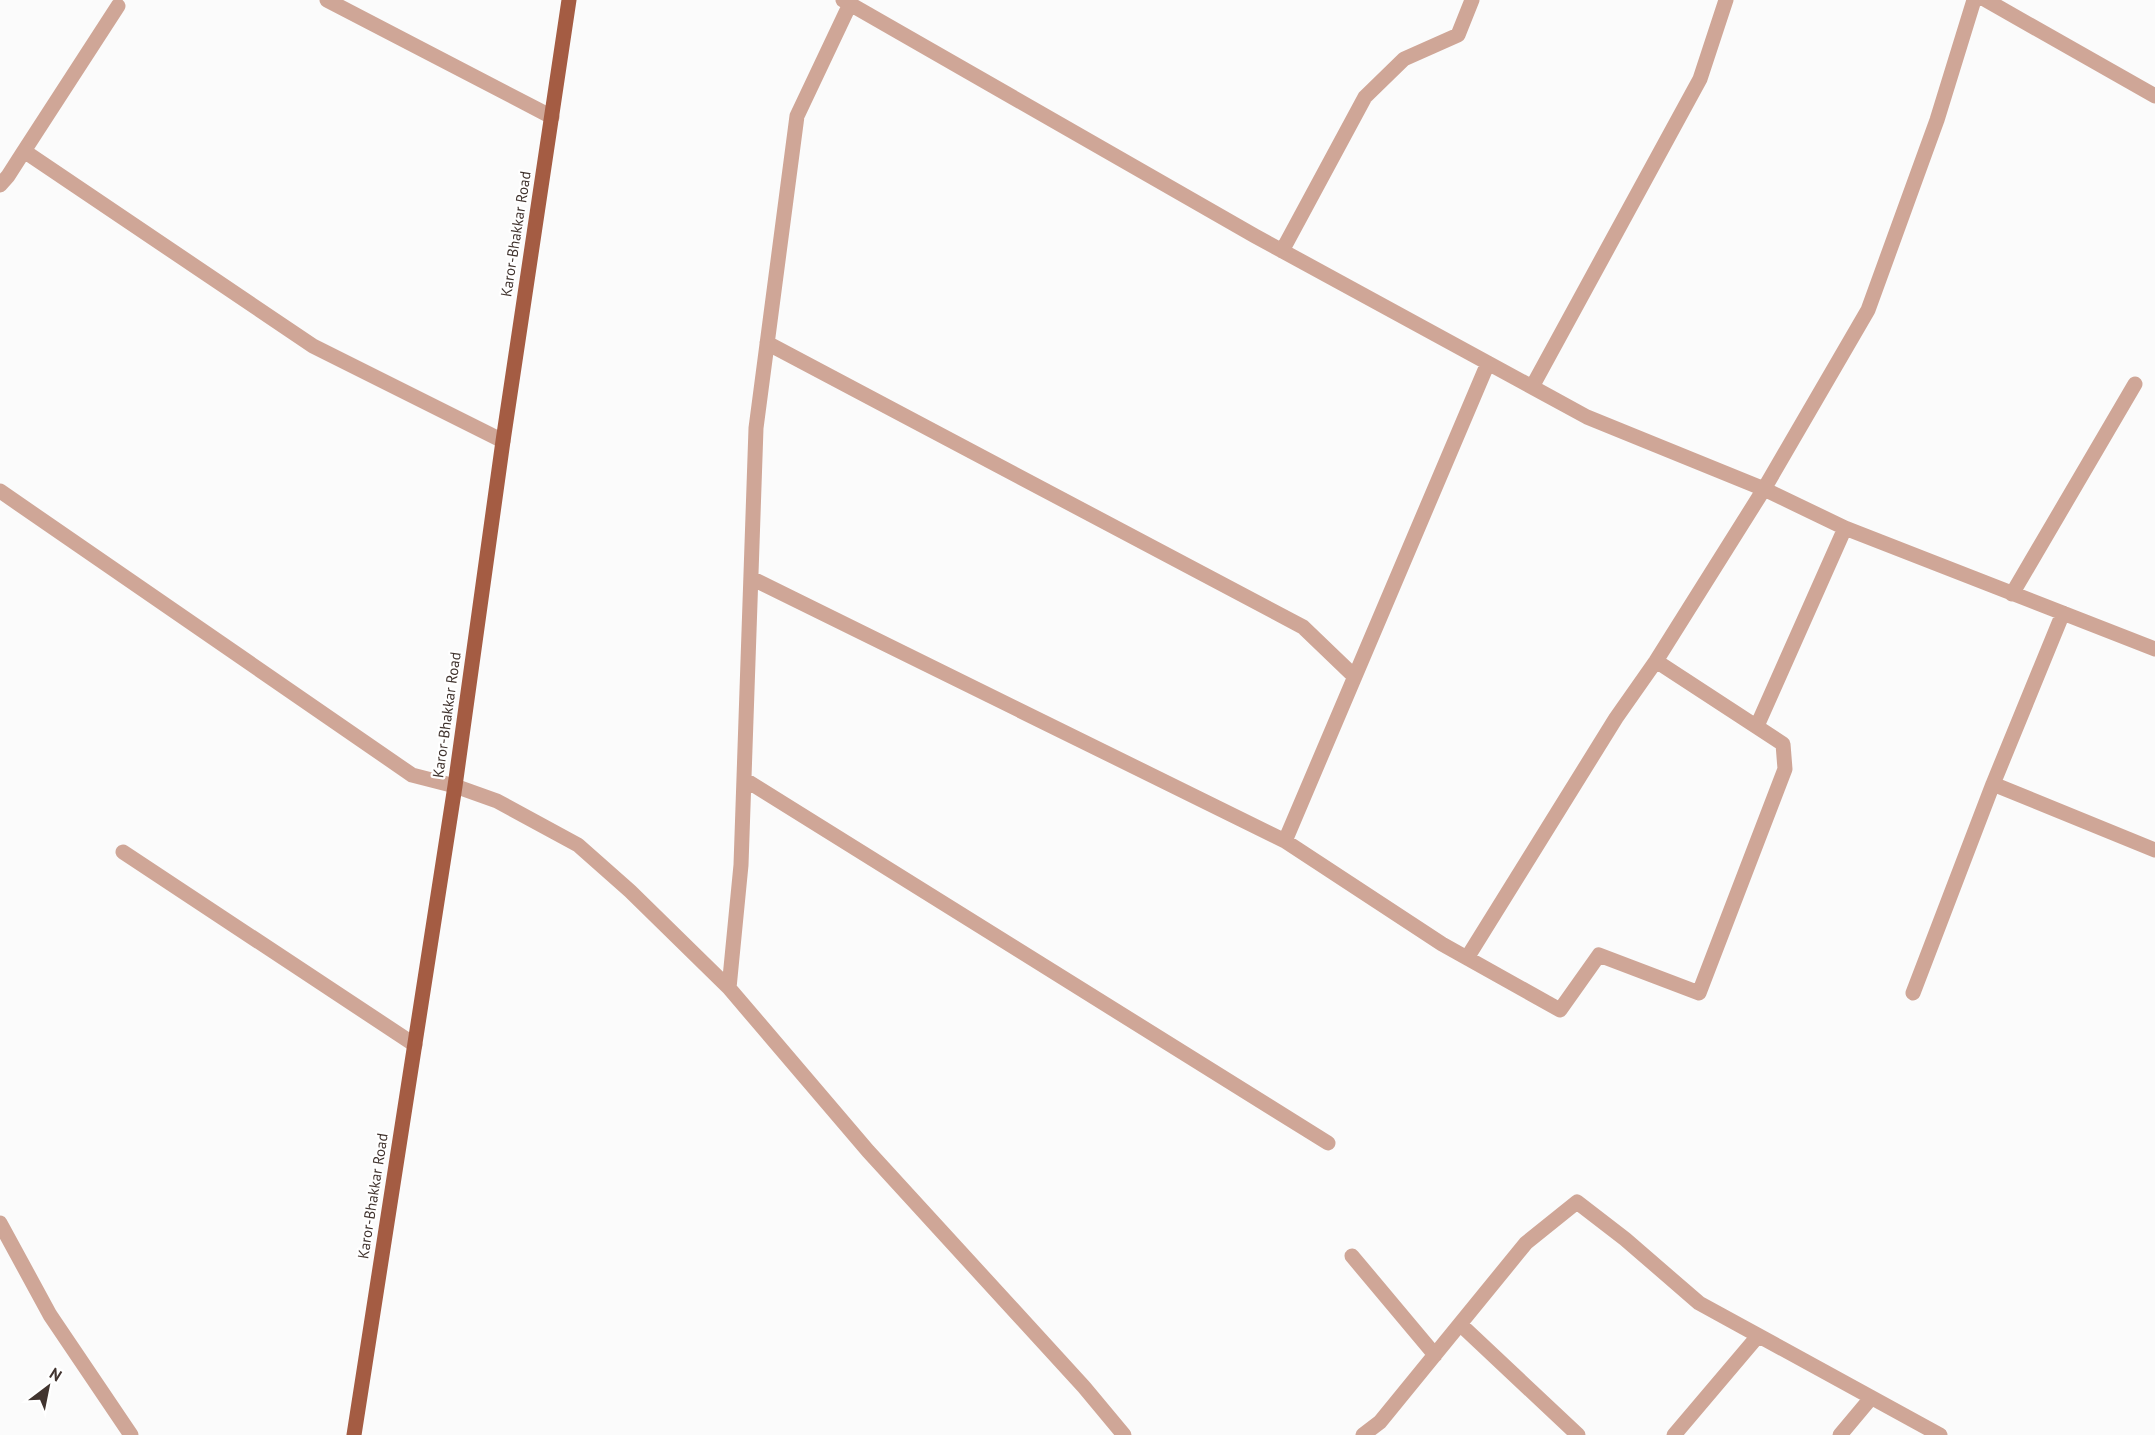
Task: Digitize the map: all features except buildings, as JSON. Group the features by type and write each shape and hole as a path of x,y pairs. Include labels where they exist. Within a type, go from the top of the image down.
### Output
{"main road":[{"name":"Karor-Bhakkar Road","path":"354,1435 455,786 503,441 569,0"}],"street":[{"path":"327,0 552,117"},
{"path":"1282,251 1365,97 1404,59 1458,35 1472,0"},
{"path":"1532,387 1700,79 1726,0"},
{"path":"1467,958 1616,718 1656,661 1764,489 1868,310 1937,120 1974,0"},
{"path":"1986,0 2155,96"},
{"path":"729,988 741,865 756,428 797,116 846,2 1282,251 1587,417 1764,489 1845,528 2155,649"},
{"path":"0,184 8,176 118,6"},
{"path":"24,151 313,346 503,441"},
{"path":"767,343 1303,627 1354,676"},
{"path":"1285,841 1488,363"},
{"path":"2012,594 2135,384"},
{"path":"0,491 412,775 455,786 496,801 578,844 630,891 729,988 868,1151 1076,1378 1124,1435"},
{"path":"1757,726 1845,528"},
{"path":"751,578 1285,841 1467,958 1560,1010 1599,955 1699,993 1785,769 1783,744 1656,661"},
{"path":"1913,993 1993,784 2063,613"},
{"path":"744,779 1328,1143"},
{"path":"1993,784 2155,850"},
{"path":"123,852 415,1045"},
{"path":"1363,1435 1380,1422 1526,1243 1577,1202 1625,1239 1699,1303 1940,1435"},
{"path":"0,1223 50,1315 131,1435"},
{"path":"1352,1256 1436,1355"},
{"path":"1461,1325 1578,1435"},
{"path":"1674,1435 1758,1336"},
{"path":"1840,1435 1871,1398"}]}
